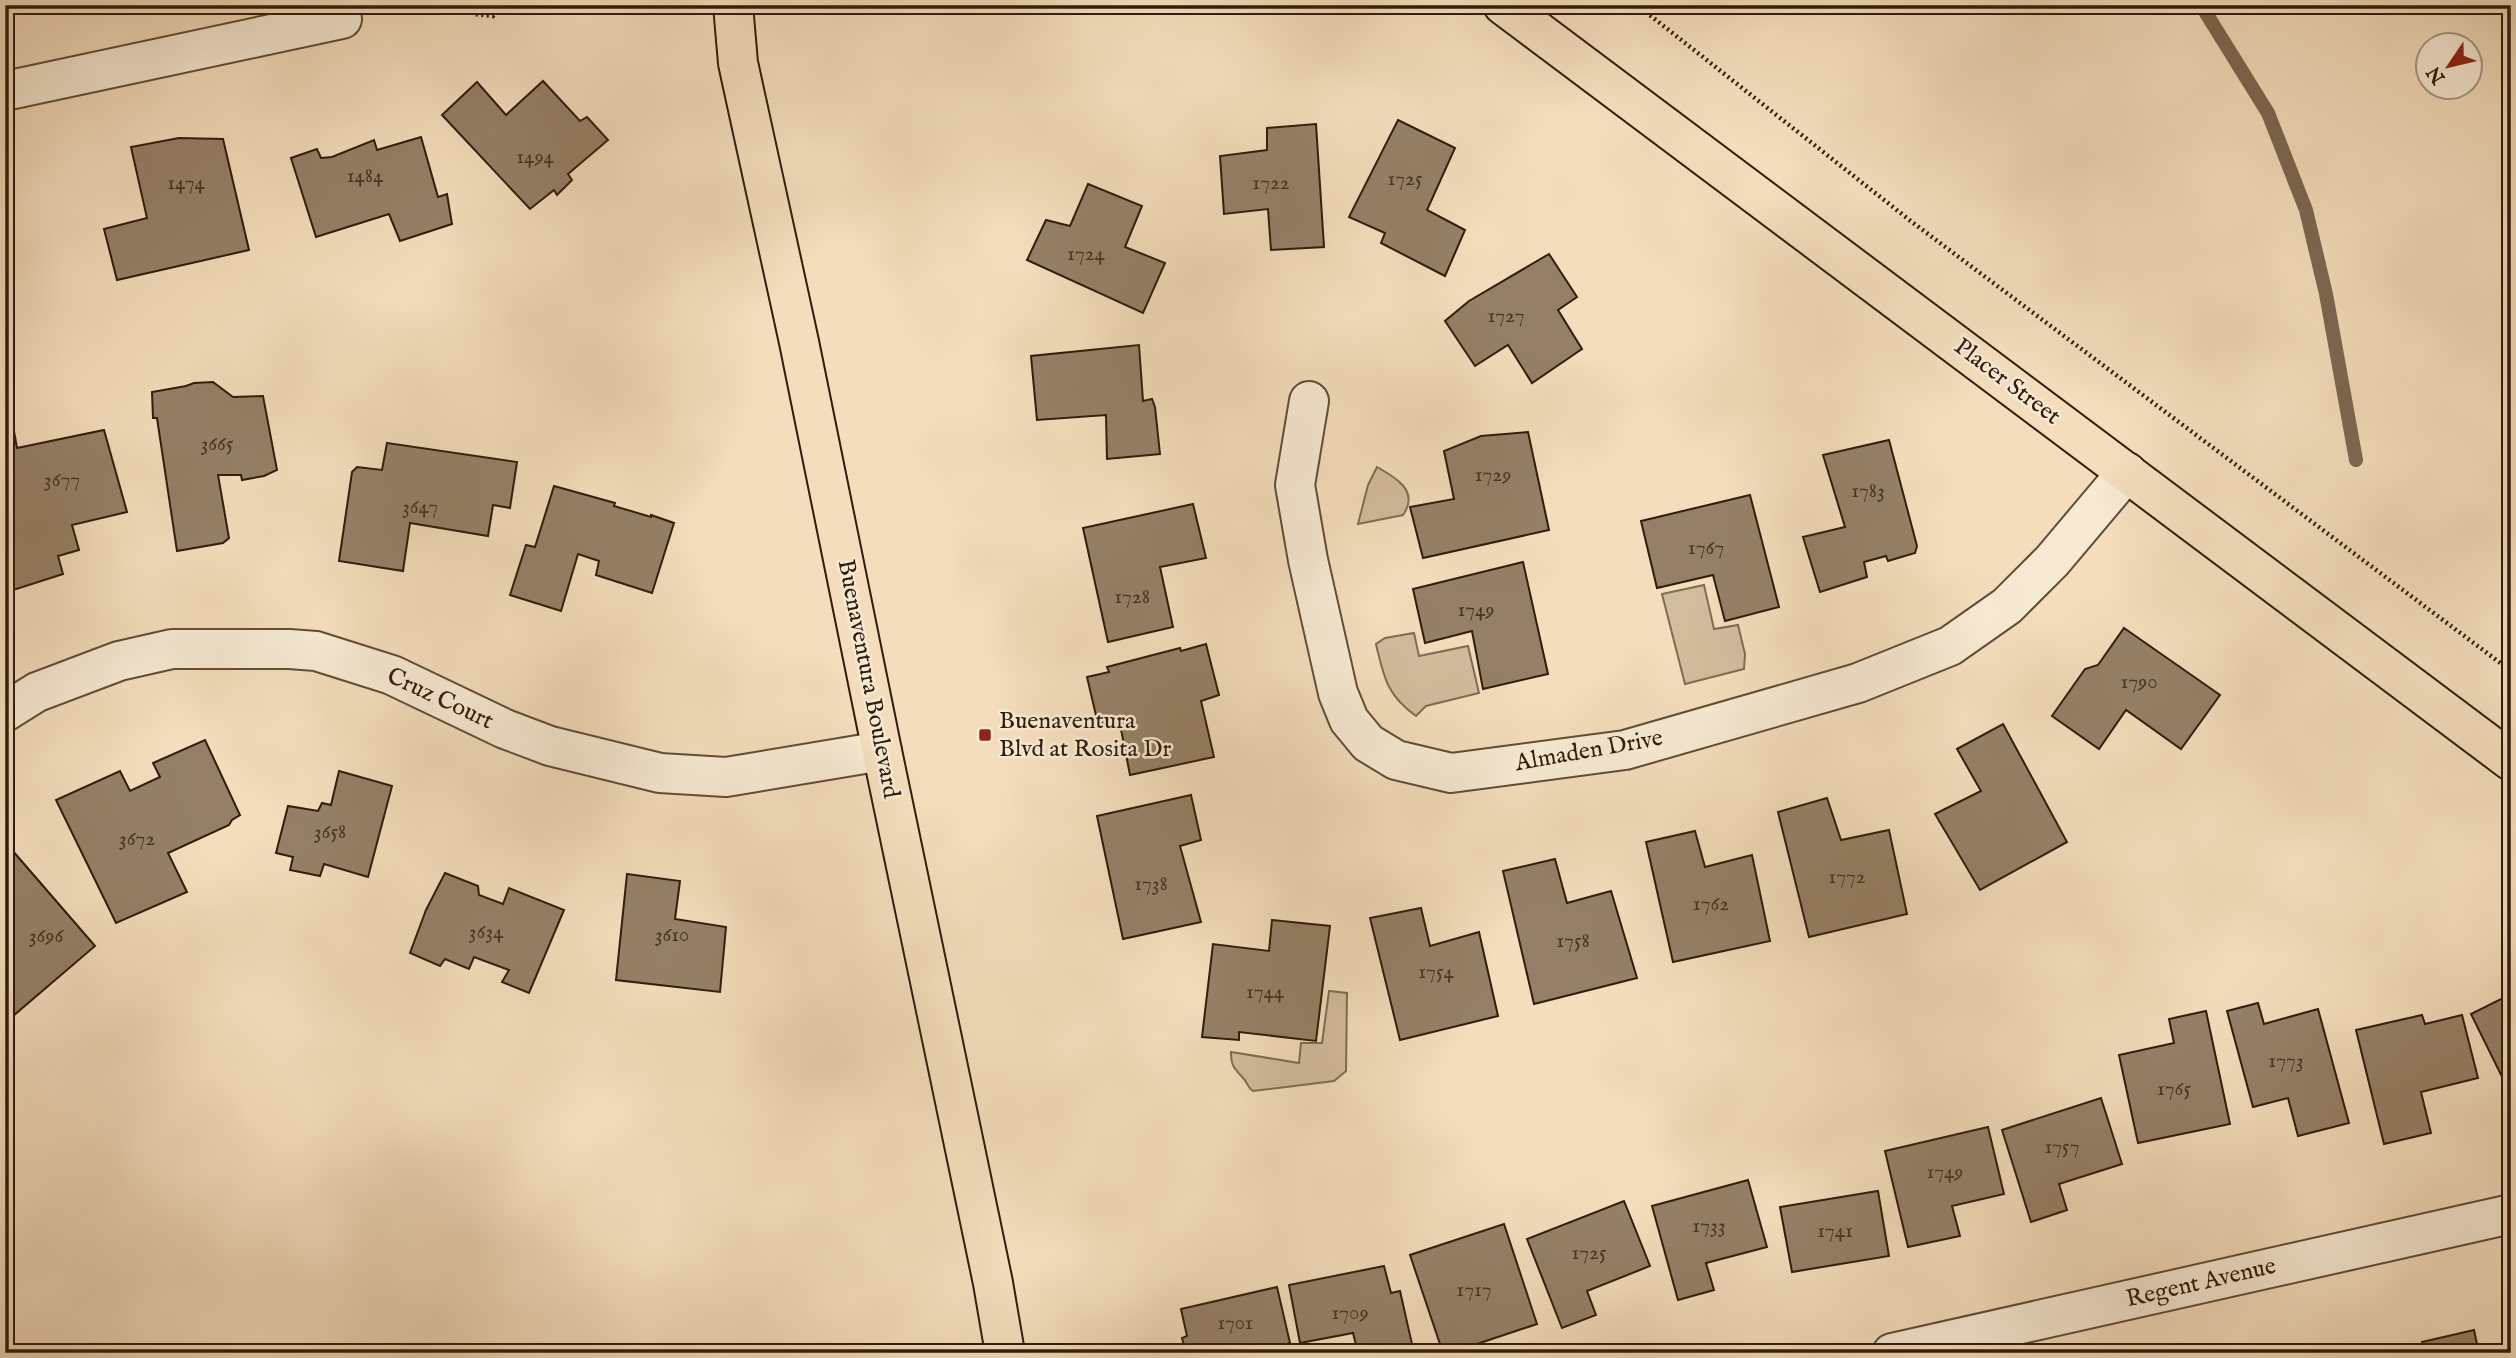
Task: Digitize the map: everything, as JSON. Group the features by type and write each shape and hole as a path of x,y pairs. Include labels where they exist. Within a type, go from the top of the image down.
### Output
{"main road":[{"name":"Buenaventura Boulevard","path":"733,5 738,63 799,342 993,1283 1005,1353"},
{"name":"Placer Street","path":"1503,5 2511,761"}],"street":[{"path":"5,91 342,19"},
{"name":"Almaden Drive","path":"1309,401 1295,485 1308,560 1338,693 1349,720 1368,743 1396,760 1451,773 1625,750 1858,683 1950,646 2007,606 2052,561 2127,472"},
{"name":"Cruz Court","path":"5,712 37,692 119,661 172,649 289,649 316,651 392,675 505,729 550,746 660,773 726,777 882,751"},
{"name":"Regent Avenue","path":"1892,1353 2511,1214"}],"path":[{"path":"456,5 474,14 493,16 506,5"},
{"path":"1637,5 1912,222 2511,671"}],"shaded area":[{"path":"1377,467 1403,486 1409,499 1408,506 1403,515 1358,524 1368,485"},
{"path":"1704,585 1714,629 1738,625 1745,654 1744,669 1685,684 1662,594"},
{"path":"1414,633 1419,656 1468,646 1479,693 1426,706 1416,716 1406,708 1388,685 1376,644 1385,638"},
{"path":"1329,991 1347,993 1346,1071 1334,1081 1253,1091 1234,1066 1231,1052 1299,1063 1301,1043 1322,1043"}],"building":[{"path":"543,81 580,121 587,117 608,140 568,174 572,180 557,195 554,190 530,209 442,115 477,82 506,115"},
{"path":"1398,120 1455,148 1427,210 1465,230 1445,276 1381,243 1385,233 1349,217"},
{"path":"1316,124 1324,247 1271,250 1268,209 1224,214 1220,156 1267,150 1267,128"},
{"path":"421,137 438,197 447,194 452,224 400,241 389,214 316,237 291,158 317,149 321,158 332,157 374,140 377,150"},
{"path":"179,138 223,139 249,250 117,280 104,229 147,218 131,147"},
{"path":"1088,184 1142,206 1125,247 1165,263 1143,313 1027,260 1046,220 1070,226"},
{"path":"1549,254 1577,297 1558,310 1582,349 1532,383 1508,345 1475,366 1445,321 1469,301"},
{"path":"1139,345 1143,401 1152,399 1155,407 1160,454 1107,459 1106,415 1037,420 1031,356"},
{"path":"213,382 233,397 263,396 277,470 264,476 242,480 241,475 218,475 229,538 223,543 177,551 157,418 153,418 152,392"},
{"path":"104,430 127,512 72,525 79,550 58,556 63,574 7,592 5,434 14,431 17,448"},
{"path":"1528,432 1549,530 1423,558 1410,507 1454,499 1444,451 1481,436"},
{"path":"1889,440 1917,546 1915,553 1888,561 1886,556 1864,562 1867,577 1820,592 1803,537 1845,527 1823,455"},
{"path":"387,443 517,462 510,508 493,505 488,536 410,523 403,571 339,561 352,472 357,467 382,470"},
{"path":"554,486 674,523 652,593 596,575 599,561 578,554 561,611 510,595 526,545 535,547"},
{"path":"1750,495 1779,607 1725,621 1713,575 1657,588 1641,521"},
{"path":"1193,504 1206,558 1160,567 1173,627 1108,642 1083,528"},
{"path":"1523,562 1548,674 1483,689 1472,631 1425,643 1413,589"},
{"path":"2124,628 2220,695 2181,749 2126,710 2099,749 2052,716 2085,669 2098,665"},
{"path":"1206,644 1219,695 1201,701 1214,757 1130,775 1119,719 1098,724 1087,677 1109,672 1107,667"},
{"path":"2003,724 2067,842 1980,890 1935,814 1981,791 1957,749"},
{"path":"205,740 240,815 229,825 168,853 187,892 116,923 56,800 120,771 130,791 160,777 153,763"},
{"path":"339,771 392,786 368,877 324,864 320,876 290,870 293,857 276,853 288,806 318,811 322,803 331,805"},
{"path":"1191,795 1201,840 1180,846 1201,922 1123,939 1097,816"},
{"path":"1827,798 1841,840 1889,830 1907,914 1809,937 1778,812"},
{"path":"1695,831 1705,867 1752,855 1770,941 1673,962 1646,842"},
{"path":"12,850 95,946 13,1016 5,1007 5,856"},
{"path":"1555,859 1567,903 1611,891 1637,978 1534,1004 1503,871"},
{"path":"445,873 478,886 479,895 503,904 509,888 564,910 529,993 502,982 509,970 474,957 469,969 445,959 440,966 410,953 426,910"},
{"path":"627,874 680,881 675,919 726,927 720,992 616,980"},
{"path":"1421,908 1430,946 1479,932 1498,1016 1400,1040 1370,918"},
{"path":"1272,920 1330,926 1316,1041 1239,1032 1239,1040 1202,1037 1213,944 1269,951"},
{"path":"2511,994 2511,1095 2471,1014"},
{"path":"2258,1003 2264,1024 2318,1009 2349,1123 2298,1136 2288,1098 2253,1107 2227,1011"},
{"path":"2206,1011 2230,1124 2138,1143 2119,1055 2174,1043 2169,1019"},
{"path":"2422,1015 2425,1024 2462,1015 2478,1078 2421,1092 2431,1133 2384,1144 2356,1030"},
{"path":"2101,1098 2122,1164 2059,1184 2067,1210 2031,1222 2002,1130"},
{"path":"1988,1127 2004,1194 1952,1206 1960,1236 1908,1247 1885,1151"},
{"path":"1748,1180 1767,1247 1706,1263 1714,1290 1678,1300 1652,1206"},
{"path":"1878,1191 1889,1256 1792,1272 1780,1207"},
{"path":"1624,1201 1650,1266 1587,1291 1596,1315 1562,1328 1527,1239"},
{"path":"1504,1224 1537,1324 1443,1353 1410,1255"},
{"path":"1384,1266 1391,1293 1400,1291 1414,1353 1358,1353 1353,1333 1300,1343 1289,1285"},
{"path":"1277,1287 1290,1343 1251,1353 1186,1353 1182,1338 1187,1336 1181,1309"},
{"path":"2474,1330 2479,1353 2425,1353 2422,1342"}],"waterway":[{"path":"2201,5 2268,113 2306,210 2326,294 2356,460"}],"place":[{"name":"Buenaventura Blvd at Rosita Dr","path":"985,735"}]}
